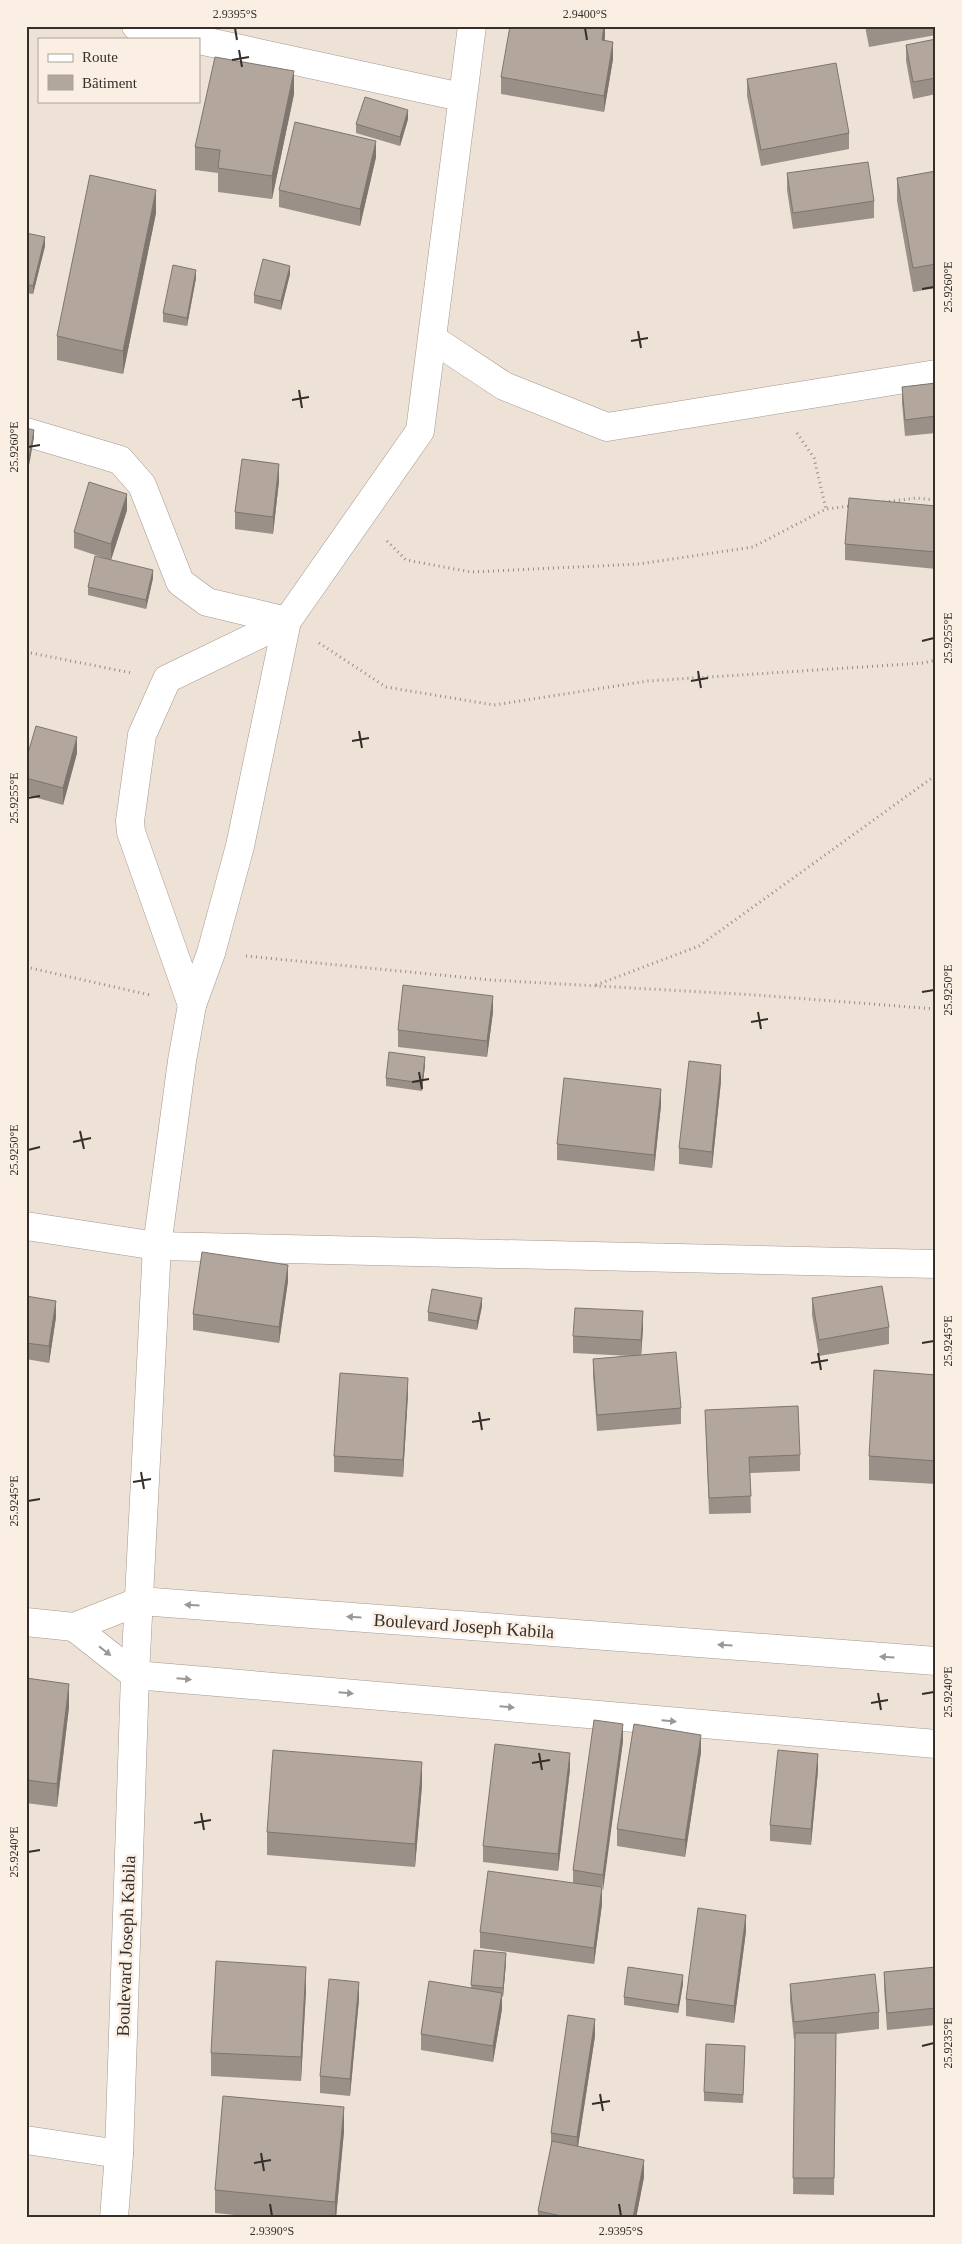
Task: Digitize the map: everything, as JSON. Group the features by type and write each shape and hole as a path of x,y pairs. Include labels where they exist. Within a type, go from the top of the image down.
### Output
{"street":[{"path":"136,26 189,38"},
{"path":"192,1005 135,844 130,821 142,735 167,679 287,621 420,431 433,339 461,97 472,26"},
{"path":"200,40 461,97"},
{"path":"433,339 504,386 608,427 936,374"},
{"path":"26,432 120,460 142,485 180,582 207,602 287,621"},
{"name":"Boulevard Joseph Kabila","path":"114,2218 119,2154 135,1675 157,1246 182,1061 192,1005 211,953 240,846 287,621"},
{"path":"26,1226 157,1246 936,1264"},
{"name":"Boulevard Joseph Kabila","path":"74,1628 140,1601 936,1661"},
{"path":"26,1622 74,1628 135,1675 936,1744"},
{"path":"26,2140 119,2154"}],"path":[{"path":"774,400 814,458 826,509"},
{"path":"880,503 916,498 936,500"},
{"path":"361,516 406,560 471,572 639,564 753,547 826,509 853,506"},
{"path":"287,621 386,687 494,706 648,681 923,663 936,660"},
{"path":"26,652 167,679"},
{"path":"594,986 699,946 936,775"},
{"path":"211,953 491,980 756,995 936,1009"},
{"path":"26,967 192,1005"}],"building":[{"path":"510,26 604,26 602,40 613,42 604,96 501,77"},
{"path":"936,39 936,78 913,82 906,45"},
{"path":"215,57 294,71 272,176 218,168 220,150 195,147"},
{"path":"836,63 849,133 761,150 747,79"},
{"path":"365,97 408,110 400,137 356,124"},
{"path":"295,122 376,141 360,209 279,190"},
{"path":"868,162 874,201 793,213 787,173"},
{"path":"936,171 936,264 913,268 897,178"},
{"path":"90,175 156,190 123,351 57,336"},
{"path":"26,233 45,237 33,286 26,284"},
{"path":"263,259 290,266 281,301 254,295"},
{"path":"173,265 196,270 187,318 163,313"},
{"path":"936,383 936,416 905,420 902,387"},
{"path":"26,428 34,430 26,474"},
{"path":"242,459 279,464 273,517 235,512"},
{"path":"89,482 127,494 111,544 74,532"},
{"path":"849,498 936,506 936,552 845,544"},
{"path":"95,556 153,570 146,600 88,587"},
{"path":"36,726 77,737 63,788 26,778 26,760"},
{"path":"403,985 493,996 487,1041 398,1030"},
{"path":"389,1052 425,1057 422,1083 386,1078"},
{"path":"689,1061 721,1065 712,1152 679,1148"},
{"path":"564,1078 661,1089 654,1155 557,1144"},
{"path":"202,1252 288,1265 279,1327 193,1314"},
{"path":"882,1286 889,1327 819,1340 812,1298"},
{"path":"432,1289 482,1298 477,1321 428,1312"},
{"path":"26,1296 56,1301 49,1346 26,1343"},
{"path":"575,1308 643,1311 641,1340 573,1336"},
{"path":"676,1352 681,1408 597,1415 593,1359"},
{"path":"874,1370 936,1375 936,1461 869,1456"},
{"path":"340,1373 408,1378 403,1460 334,1456"},
{"path":"798,1406 800,1455 749,1457 751,1496 709,1498 705,1410"},
{"path":"26,1678 69,1684 57,1784 26,1780"},
{"path":"594,1720 623,1724 603,1875 573,1870"},
{"path":"634,1724 701,1735 685,1840 617,1829"},
{"path":"495,1744 570,1753 558,1854 483,1846"},
{"path":"273,1750 422,1762 415,1844 267,1832"},
{"path":"778,1750 818,1754 811,1829 770,1825"},
{"path":"488,1871 602,1887 594,1948 480,1932"},
{"path":"698,1908 746,1915 734,2006 686,1999"},
{"path":"474,1950 506,1953 503,1988 471,1985"},
{"path":"216,1961 306,1967 301,2057 211,2053"},
{"path":"628,1967 683,1975 678,2005 624,1997"},
{"path":"936,1967 936,2008 887,2013 884,1972"},
{"path":"875,1974 879,2012 794,2022 790,1984"},
{"path":"329,1979 359,1982 350,2079 320,2076"},
{"path":"429,1981 502,1993 493,2046 421,2034"},
{"path":"568,2015 595,2019 577,2137 551,2133"},
{"path":"795,2033 836,2033 834,2178 793,2178"},
{"path":"706,2044 745,2046 743,2095 704,2092"},
{"path":"223,2096 344,2107 335,2202 215,2190"},
{"path":"552,2141 644,2160 633,2218 571,2218 538,2211"}]}
